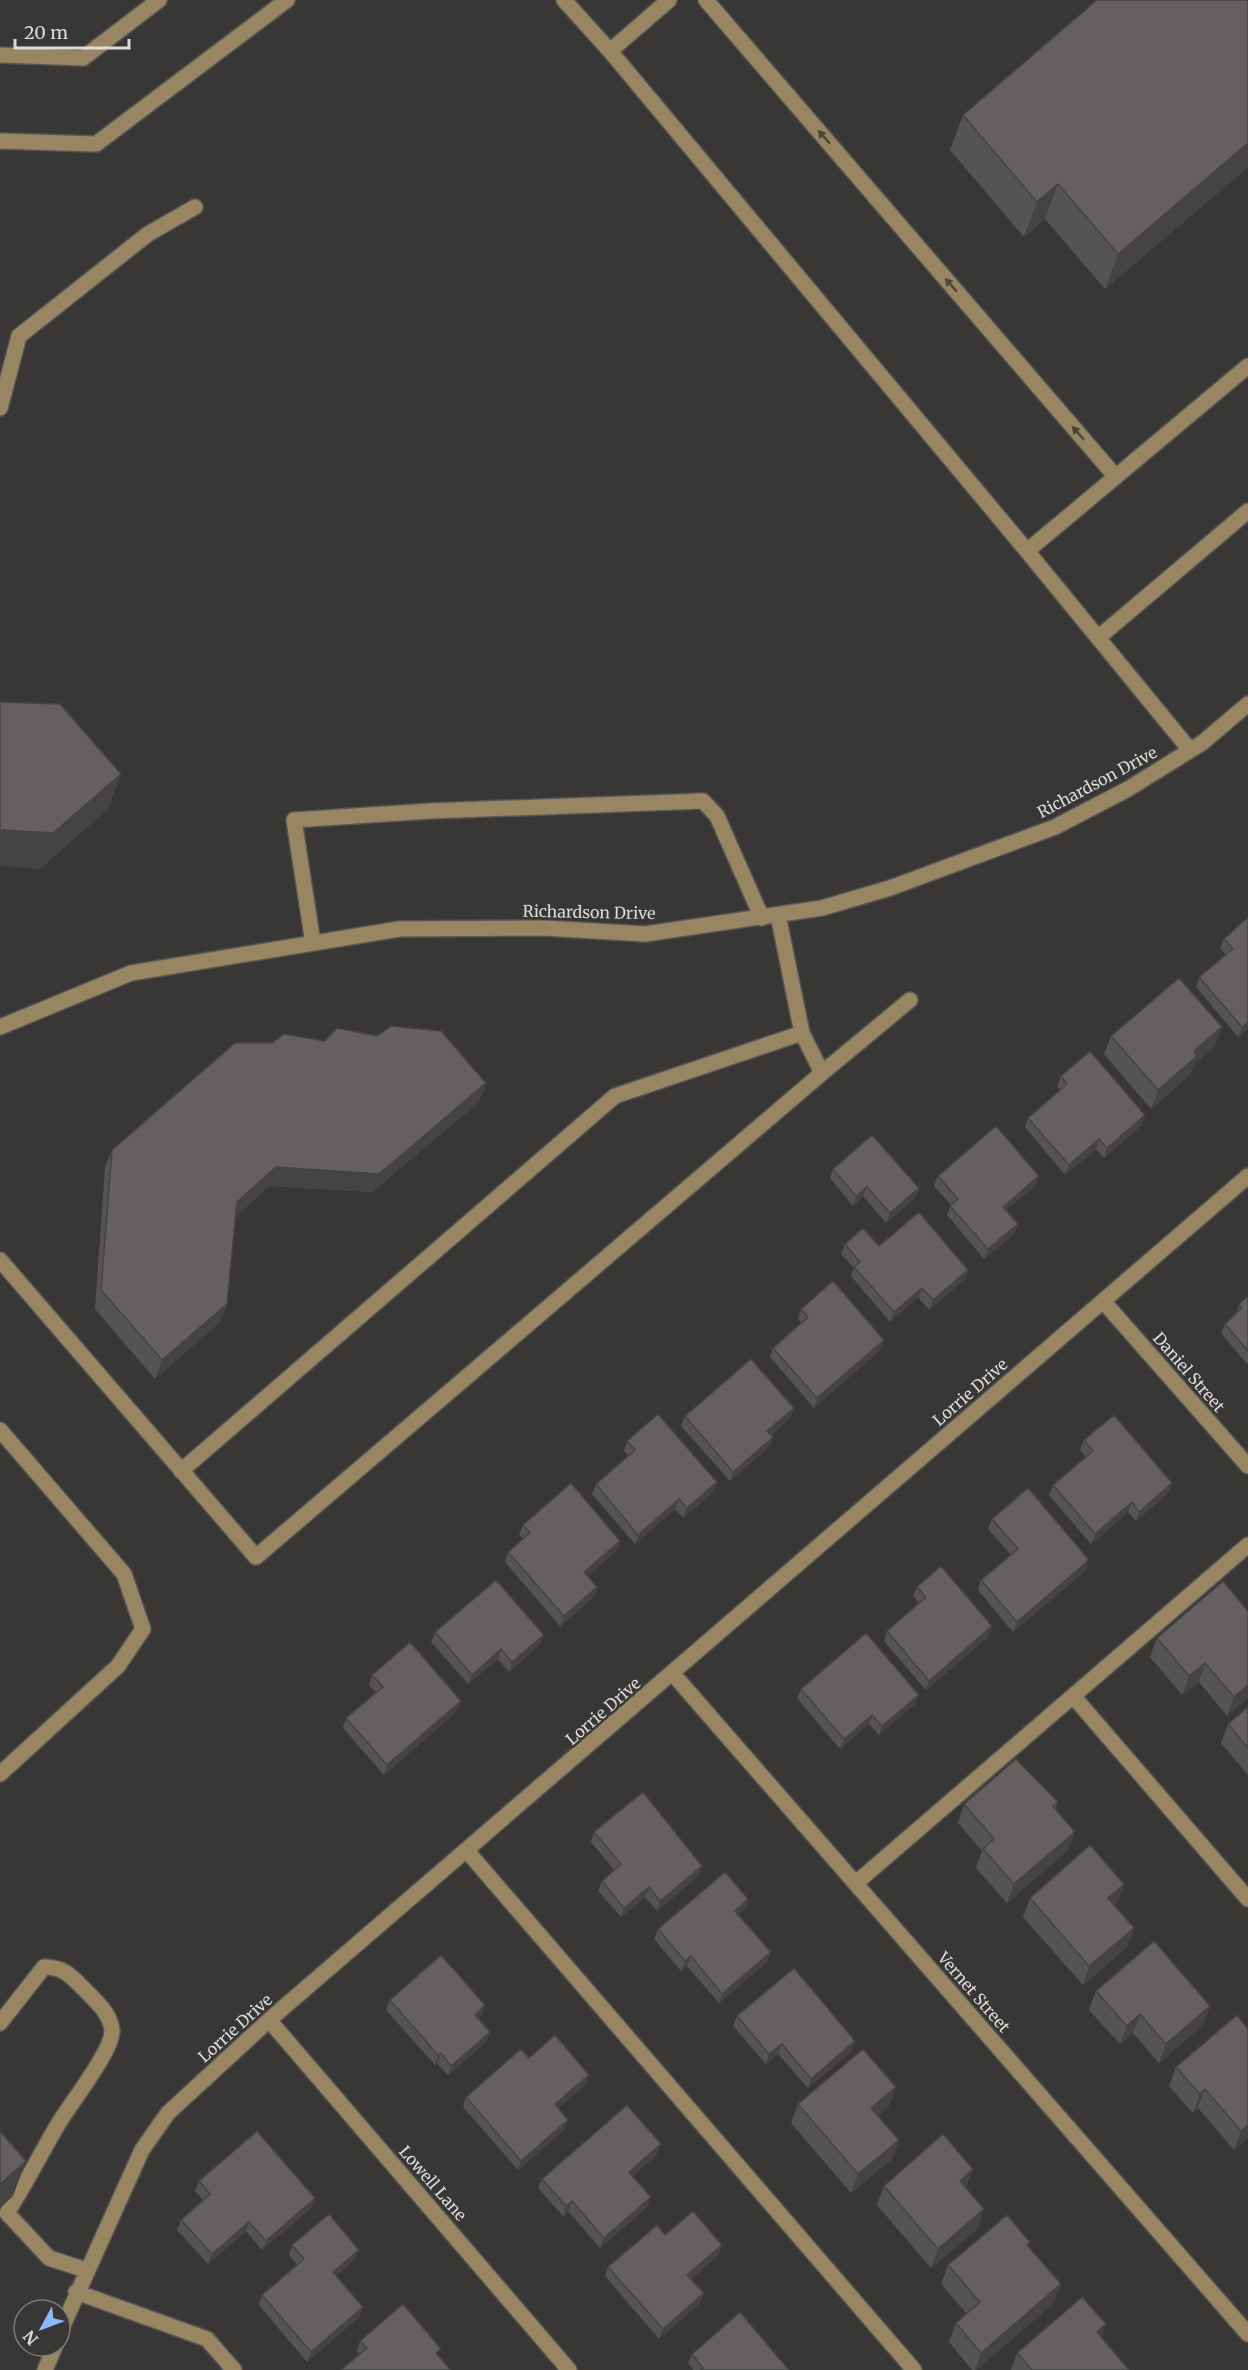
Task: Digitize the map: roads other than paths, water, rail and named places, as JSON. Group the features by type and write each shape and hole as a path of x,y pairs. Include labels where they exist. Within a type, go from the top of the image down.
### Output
{"street":[{"path":"0,55 83,58 159,0"},
{"path":"0,141 96,144 287,0"},
{"path":"564,0 610,51 1100,637 1190,750"},
{"path":"610,51 669,0"},
{"path":"706,0 1116,477"},
{"path":"0,408 19,336 148,234 195,207"},
{"path":"1027,551 1248,366"},
{"path":"1100,637 1248,511"},
{"name":"Richardson Drive","path":"0,1027 130,973 399,929 544,928 645,934 822,908 890,888 1055,828 1128,789 1190,750 1248,704"},
{"path":"313,943 294,820 430,811 704,801 717,816 762,918"},
{"path":"778,915 802,1033 822,1073"},
{"path":"0,1260 256,1557 910,1000"},
{"path":"181,1471 615,1096 802,1033"},
{"name":"Lorrie Drive","path":"72,2302 141,2150 168,2113 269,2020 1248,1176"},
{"name":"Daniel Street","path":"1103,1301 1248,1466"},
{"path":"0,1430 124,1574 143,1629 118,1666 0,1774"},
{"path":"856,1883 1248,1545"},
{"name":"Vernet Street","path":"673,1674 1248,2334"},
{"path":"1073,1696 1248,1899"},
{"path":"467,1851 915,2370"},
{"path":"0,2023 44,1967 58,1967 67,1971 103,2009 111,2025 111,2040 58,2124 7,2214 49,2258 86,2270"},
{"name":"Lowell Lane","path":"269,2020 569,2370"},
{"path":"76,2292 207,2339 234,2370"}]}
